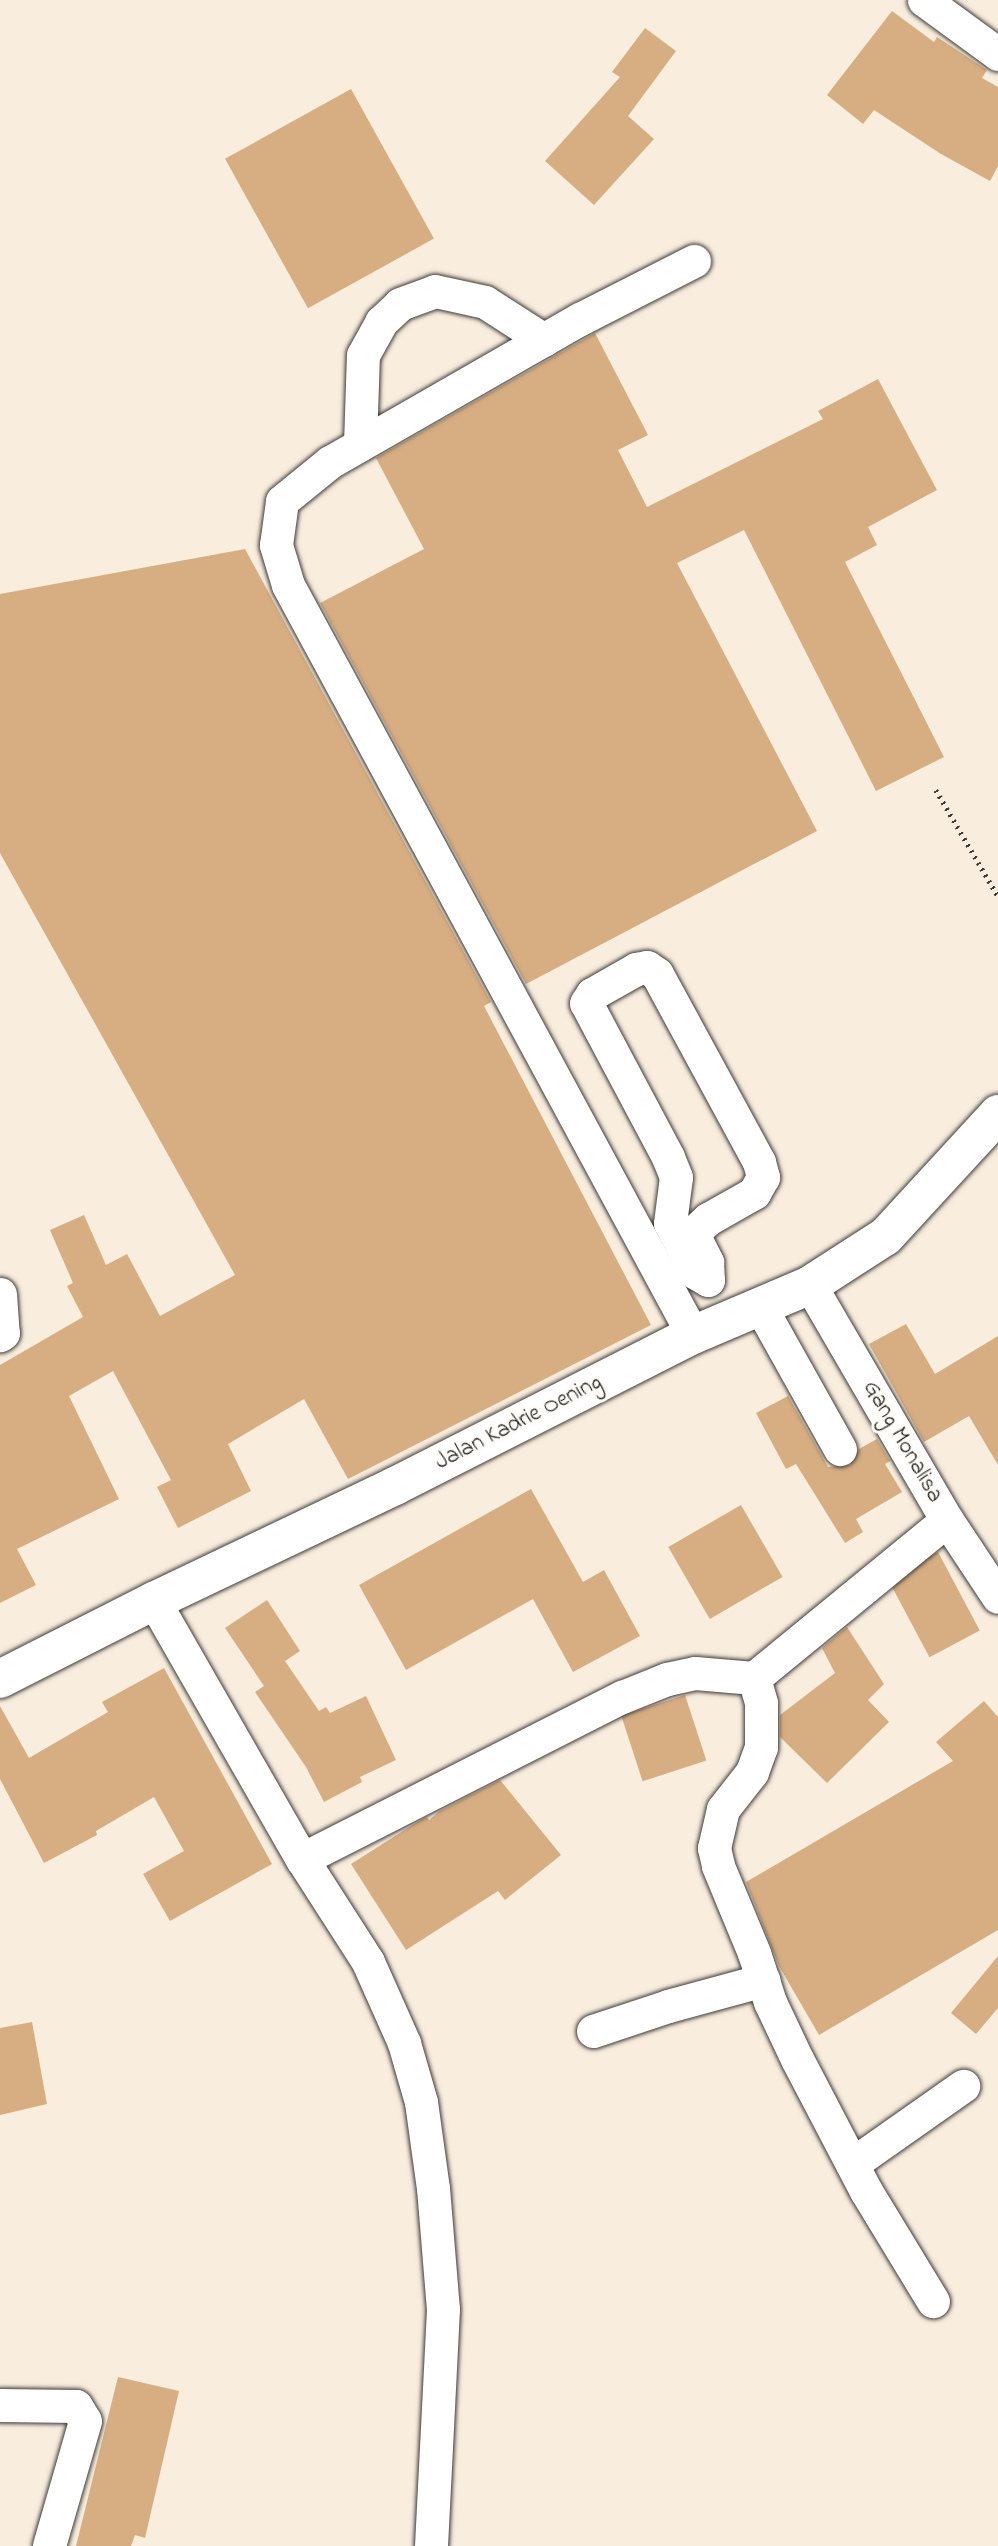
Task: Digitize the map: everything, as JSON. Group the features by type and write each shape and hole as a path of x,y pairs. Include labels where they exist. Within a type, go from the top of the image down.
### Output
{"main road":[{"name":"Jalan Kadrie Oening","path":"0,1679 154,1601 395,1486 693,1335 810,1285 886,1236 998,1114"}],"street":[{"path":"924,0 998,54"},
{"path":"693,1335 288,585 276,545 282,501 330,462 544,340 694,261"},
{"path":"360,444 363,355 381,322 400,304 435,290 485,302 544,340"},
{"path":"708,1280 707,1262 696,1240 696,1230 708,1219 754,1193 763,1177 759,1163 657,974 647,967 636,969 592,994 586,1003 676,1177 670,1223 696,1273 708,1280 744,1313 840,1449"},
{"name":"Gang Monalisa","path":"810,1285 947,1520 998,1597"},
{"path":"0,1294 1,1334"},
{"path":"302,1859 622,1697 667,1679 695,1674 754,1678 947,1520"},
{"path":"154,1601 302,1859 368,1962 404,2043 421,2102 433,2188 443,2309 431,2546"},
{"path":"754,1678 761,1703 761,1747 752,1773 723,1809 714,1848 731,1903 797,2059 852,2164 933,2301"},
{"path":"593,2031 668,2006 764,1980"},
{"path":"852,2164 962,2086"},
{"path":"0,2405 76,2406 85,2421 50,2546"}],"path":[{"path":"936,790 998,896"}],"building":[{"path":"892,11 934,42 937,37 987,70 982,78 998,87 998,166 990,181 941,154 874,110 863,124 827,95"},
{"path":"645,28 676,51 628,116 654,139 594,205 545,161 620,77 612,72"},
{"path":"351,89 434,239 308,308 225,159"},
{"path":"595,333 648,435 618,450 647,507 823,419 818,411 878,379 937,490 868,527 877,545 845,562 944,757 876,791 744,530 677,563 817,831 526,984 320,603 424,549 376,458"},
{"path":"245,549 491,1002 484,1006 651,1325 348,1479 304,1399 228,1444 251,1491 178,1528 157,1487 171,1480 113,1371 69,1396 119,1499 17,1549 36,1585 0,1603 0,1365 83,1317 67,1286 73,1283 50,1230 84,1215 106,1265 127,1254 160,1316 235,1275 0,853 0,594"},
{"path":"906,1324 935,1374 998,1336 998,1465 969,1416 924,1442 869,1344"},
{"path":"788,1396 828,1467 850,1465 859,1449 877,1439 890,1461 885,1464 902,1492 856,1519 863,1532 845,1543 796,1464 786,1469 756,1413"},
{"path":"531,1489 583,1582 604,1570 640,1636 573,1672 533,1599 406,1670 359,1585"},
{"path":"741,1505 783,1577 710,1619 668,1547"},
{"path":"938,1552 980,1631 929,1657 888,1579"},
{"path":"267,1600 300,1651 285,1661 319,1711 326,1707 330,1713 366,1696 396,1760 360,1777 362,1782 324,1802 306,1767 255,1692 264,1686 225,1628"},
{"path":"847,1627 884,1684 868,1700 889,1722 827,1783 780,1737 780,1715 835,1673 822,1648"},
{"path":"164,1668 272,1864 170,1921 143,1874 184,1851 154,1797 96,1831 97,1835 44,1863 0,1779 0,1706 29,1758 108,1712 102,1702"},
{"path":"685,1695 706,1761 643,1781 621,1716"},
{"path":"984,1701 998,1717 998,1930 819,2035 779,1966 746,1882 953,1761 936,1742"},
{"path":"500,1780 561,1855 505,1900 498,1891 406,1950 351,1864 414,1824 427,1817 429,1820 440,1811"},
{"path":"998,1956 998,2008 976,2034 951,2013"},
{"path":"32,2022 47,2104 0,2115 0,2028"},
{"path":"118,2377 179,2391 145,2538 135,2535 131,2546 76,2546"}]}
